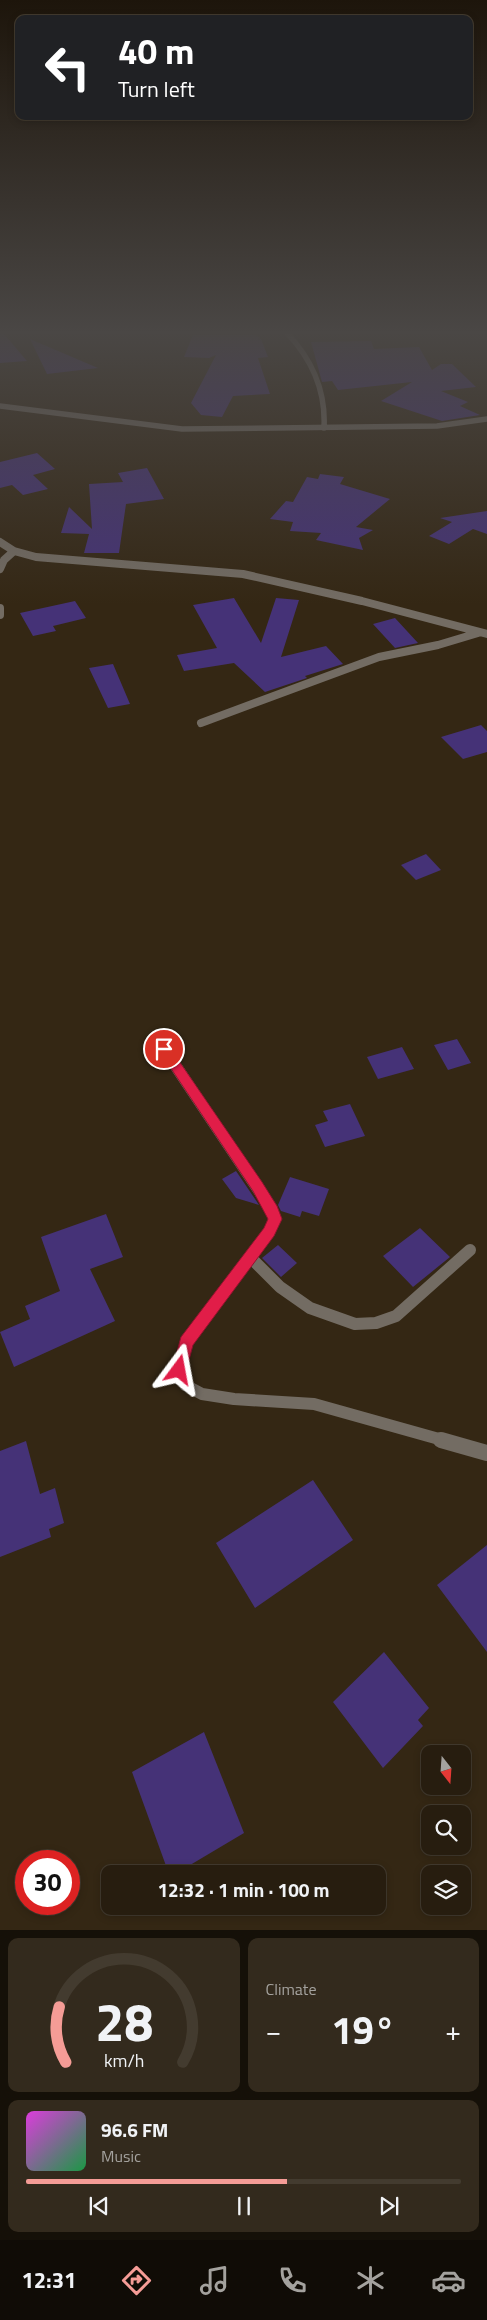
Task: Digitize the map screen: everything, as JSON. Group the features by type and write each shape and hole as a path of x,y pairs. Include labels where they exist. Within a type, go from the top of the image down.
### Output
{"street":[{"path":"136,424 173,429 437,426 451,424"},
{"path":"0,542 14,551 36,557 243,574 371,603 483,633"},
{"path":"0,569 4,560 14,551"},
{"path":"0,608 0,615"},
{"path":"201,722 380,657 483,633"},
{"path":"164,1049 272,1210 275,1219 269,1232 186,1342 179,1370 185,1384 202,1394 234,1399 314,1404 487,1453"},
{"path":"250,1257 280,1287 310,1308 355,1324 376,1323 396,1316 470,1250"}],"building":[{"path":"37,453 55,469 33,475 48,489 23,495 12,485 0,488 0,462"},
{"path":"147,468 164,499 126,504 119,553 84,553 89,534 61,533 69,507 92,529 89,484 123,482 118,473"},
{"path":"320,474 344,477 340,484 390,499 356,527 373,530 359,538 363,550 316,540 321,533 290,531 293,522 270,519 286,501 293,502 307,477 318,479"},
{"path":"487,511 487,534 473,529 449,544 429,536 452,522 440,518"},
{"path":"234,598 261,643 276,598 299,600 281,657 326,646 343,664 305,676 307,678 265,692 234,663 184,671 177,655 217,648 193,605"},
{"path":"75,601 86,618 53,626 56,631 33,636 20,613"},
{"path":"395,618 418,643 395,648 373,624"},
{"path":"113,664 130,704 108,708 89,668"},
{"path":"481,725 487,731 487,752 463,759 441,737"},
{"path":"426,854 441,870 416,880 401,865"},
{"path":"457,1039 471,1063 448,1070 434,1045"},
{"path":"402,1047 414,1069 378,1079 367,1057"},
{"path":"350,1104 365,1136 325,1147 315,1125 328,1121 323,1111"},
{"path":"236,1171 259,1205 236,1198 222,1179"},
{"path":"290,1177 329,1189 319,1216 302,1211 300,1217 281,1211 278,1205"},
{"path":"106,1214 123,1257 90,1269 115,1321 14,1367 0,1332 30,1319 25,1306 60,1291 41,1237"},
{"path":"420,1228 450,1257 413,1287 383,1256"},
{"path":"278,1245 297,1263 281,1277 262,1258"},
{"path":"26,1441 40,1494 55,1488 64,1523 49,1529 51,1537 0,1557 0,1451"},
{"path":"313,1480 353,1540 255,1608 216,1543"},
{"path":"487,1545 487,1652 437,1585"},
{"path":"384,1652 429,1708 418,1720 423,1726 383,1768 333,1702"},
{"path":"204,1732 244,1833 190,1865 166,1865 132,1772"}],"route":[{"path":"164,1049 258,1186 275,1219 269,1232 186,1342 179,1370"}]}
